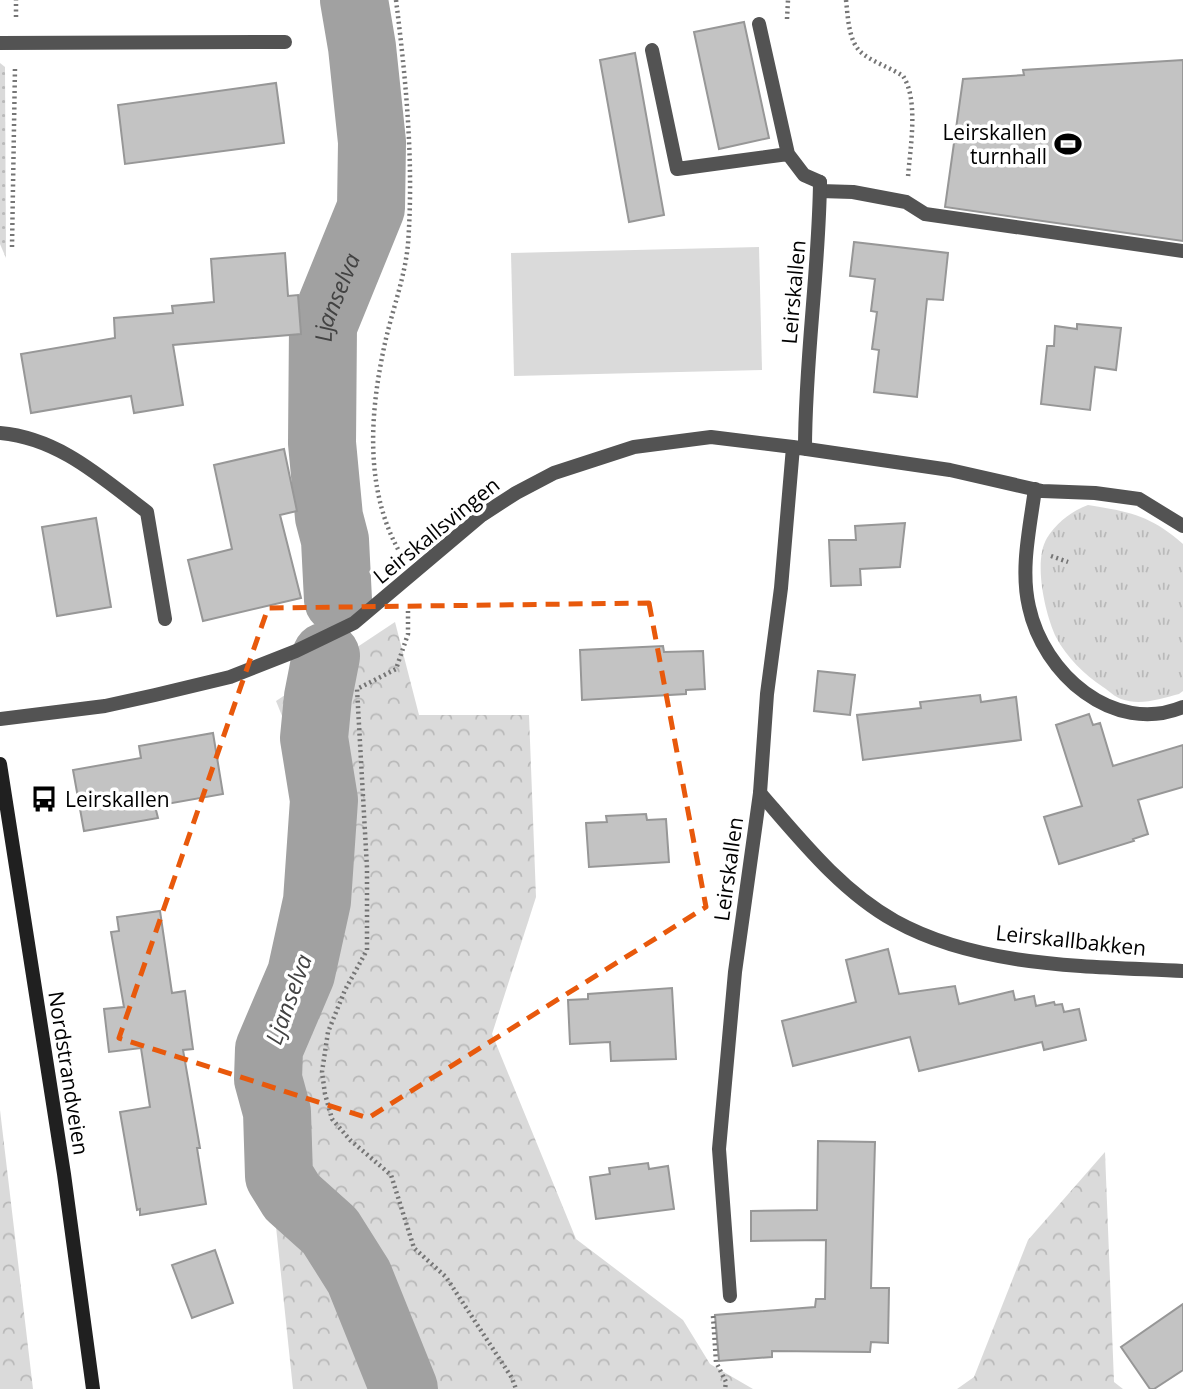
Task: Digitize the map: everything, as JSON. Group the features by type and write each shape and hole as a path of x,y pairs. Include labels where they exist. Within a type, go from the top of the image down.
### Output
{"main road":[{"name":"Nordstrandveien","path":"0,764 64,1174 93,1389"}],"street":[{"path":"759,24 788,154 804,175 820,186 906,202 925,214 1183,251"},
{"path":"0,43 285,42"},
{"path":"652,50 677,169 788,154"},
{"name":"Leirskallen","path":"730,1296 719,1149 736,972 760,793 767,694 805,397 819,242 820,186"},
{"path":"0,433 19,435 76,458 147,512 165,619"},
{"name":"Leirskallsvingen","path":"0,719 105,706 230,677 296,651 354,623 482,515 516,493 554,473 634,447 711,437 799,448 950,470 1035,489 1139,499 1183,526"},
{"path":"1035,489 1025,579 1035,627 1053,661 1091,698 1118,711 1134,714 1163,713 1183,707"},
{"name":"Leirskallbakken","path":"760,793 816,857 866,901 894,920 928,937 988,953 1032,960 1183,971"}],"path":[{"path":"12,247 16,0"},
{"path":"396,0 405,76 410,207 408,248 385,345 373,438 375,476 381,507 391,537 413,572 408,634 396,669 357,689 367,868 367,950 345,990 328,1032 322,1072 332,1119 350,1140 391,1175 414,1248 446,1277 512,1378 516,1389"},
{"path":"846,0 849,24 857,48 904,76 906,81 911,99 911,135 906,202"},
{"path":"724,1389 726,1382 716,1362 712,1320 714,1312 730,1296"}],"highlighted area":[{"path":"649,603 706,907 368,1118 119,1038 268,608"}],"green space":[{"path":"0,63 5,67 6,258 0,244"},
{"path":"759,247 762,370 514,376 511,253"},
{"path":"1088,505 1139,516 1183,544 1183,691 1179,694 1143,702 1119,698 1076,665 1056,637 1042,588 1043,548 1047,538 1060,522"},
{"path":"395,622 419,715 529,715 536,897 492,1034 576,1239 683,1320 710,1364 753,1389 293,1389 273,1198 241,1065 321,813 276,701"},
{"path":"0,1110 33,1389 0,1389"},
{"path":"1105,1152 1114,1382 1123,1389 957,1389 974,1377 1028,1240"}],"building":[{"path":"744,22 769,138 719,149 694,32"},
{"path":"635,53 664,215 629,222 600,60"},
{"name":"Leirskallen turnhall","path":"1183,60 1183,241 945,207 963,79 1024,75 1023,70"},
{"path":"276,83 284,143 125,164 118,105"},
{"path":"854,242 948,253 943,300 927,299 917,397 874,392 879,350 872,349 877,312 871,311 875,279 850,276"},
{"path":"285,253 288,296 298,295 301,334 173,345 183,405 134,413 131,396 31,413 21,354 115,338 114,318 173,313 172,306 214,302 211,259"},
{"path":"1077,324 1121,328 1116,370 1095,367 1090,410 1041,404 1047,346 1054,346 1055,326 1077,329"},
{"path":"284,449 297,511 280,515 301,598 203,621 188,560 232,549 214,465"},
{"path":"96,518 111,607 57,616 42,527"},
{"path":"905,523 900,567 860,569 861,585 831,586 829,540 856,540 855,526"},
{"path":"663,646 664,652 703,651 705,689 686,690 686,694 582,700 580,650"},
{"path":"818,671 855,675 850,715 814,711"},
{"path":"980,695 981,702 1016,697 1021,740 863,760 857,715 921,708 920,702"},
{"path":"1089,714 1093,725 1100,723 1113,766 1183,745 1183,787 1138,800 1148,834 1133,839 1134,841 1059,864 1044,817 1082,806 1056,725"},
{"path":"213,733 223,794 155,806 158,818 84,831 73,770 141,758 139,746"},
{"path":"646,814 647,820 666,819 669,862 589,867 586,823 607,822 606,816"},
{"path":"160,911 172,993 185,991 193,1049 183,1050 200,1148 197,1148 206,1204 140,1215 120,1112 150,1107 141,1048 109,1052 104,1009 124,1007 111,932 119,931 117,917"},
{"path":"888,949 899,994 955,986 959,1004 1013,991 1015,1000 1034,996 1036,1006 1054,1002 1055,1005 1062,1004 1064,1012 1079,1009 1086,1040 1044,1050 1042,1042 919,1071 910,1037 793,1066 782,1021 856,1002 846,960"},
{"path":"672,988 676,1059 611,1061 610,1042 570,1044 568,1000 588,999 588,994"},
{"path":"818,1141 875,1142 871,1288 889,1288 888,1343 871,1342 870,1352 772,1351 772,1357 719,1361 715,1315 815,1307 816,1299 825,1299 826,1240 751,1241 751,1211 817,1210"},
{"path":"648,1163 649,1169 668,1166 674,1209 596,1219 590,1177 610,1174 609,1168"},
{"path":"215,1250 233,1303 192,1318 172,1265"},
{"path":"1183,1304 1183,1370 1150,1389 1121,1347"}],"waterway":[{"name":"Ljanselva","path":"338,600 335,540 329,517 322,443 323,326 371,208 372,142 354,0"},
{"name":"Ljanselva","path":"326,656 314,738 324,800 317,901 301,974 269,1049 268,1079 277,1112 279,1176 292,1197 330,1231 359,1277 404,1389"}],"place":[{"name":"Leirskallen turnhall","path":"1068,144"},
{"name":"Leirskallen","path":"44,799"}]}
